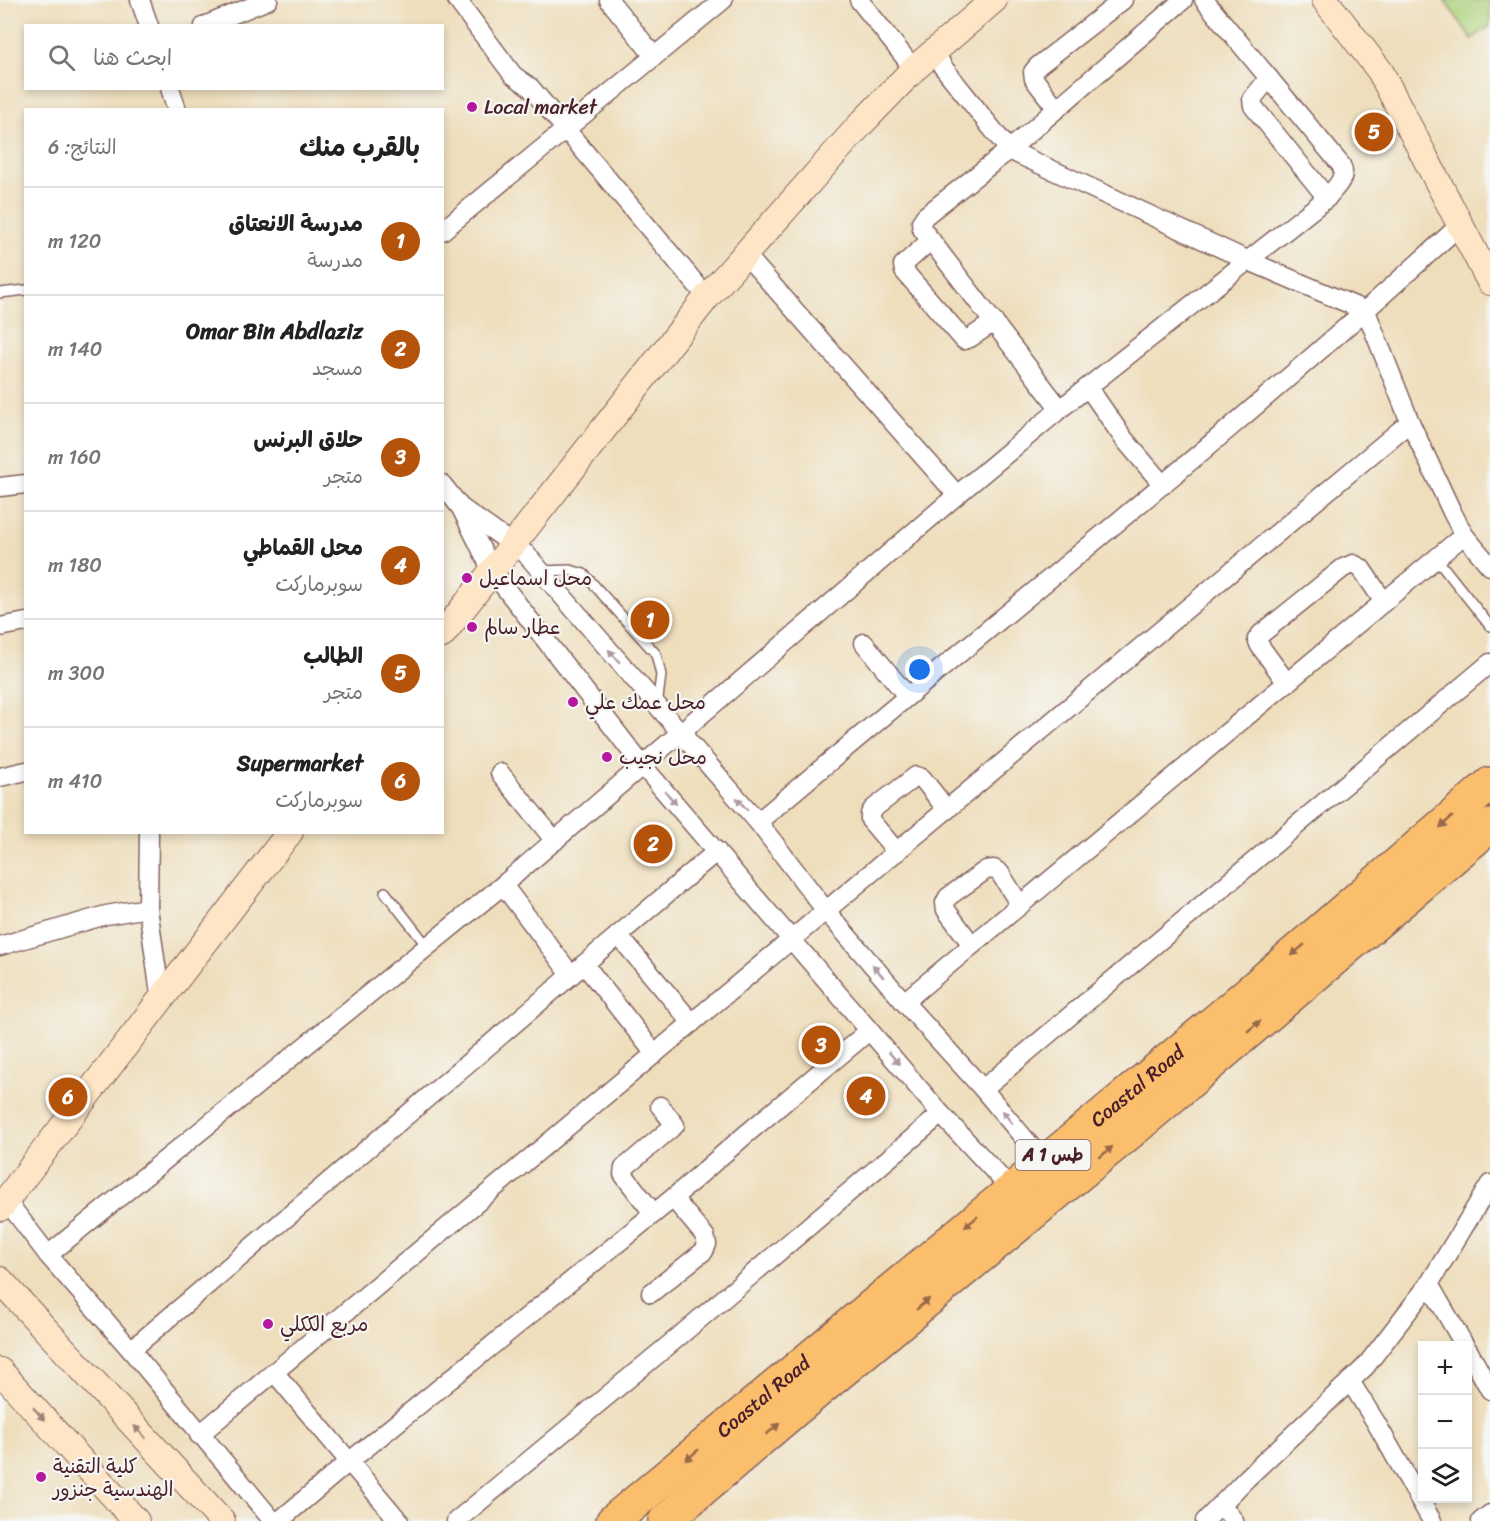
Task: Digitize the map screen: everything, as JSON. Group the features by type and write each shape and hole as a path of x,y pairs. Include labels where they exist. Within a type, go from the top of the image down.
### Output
{"highway":[{"name":"Coastal Road","path":"613,1521 1219,1018 1490,784"},
{"name":"Coastal Road","path":"665,1521 795,1410 1140,1124 1490,826"}],"street":[{"path":"140,0 147,24"},
{"path":"209,24 268,0"},
{"path":"457,0 513,75 530,87 707,297"},
{"path":"609,0 654,56"},
{"path":"444,229 723,0"},
{"path":"860,0 914,69"},
{"path":"444,632 707,297 860,125 914,69 994,0"},
{"path":"1057,109 1034,79 1033,72 1123,0"},
{"path":"1060,409 922,229 921,222 925,216 1009,150 1183,0"},
{"path":"48,1255 503,885 1060,409 1327,198 1343,177 1344,171 1204,0"},
{"path":"1325,0 1380,71 1490,282"},
{"path":"934,50 943,67 1009,150 1249,261 1366,311 1410,422 1464,535 1490,566"},
{"path":"1269,78 1252,99 1253,106 1327,198"},
{"path":"171,90 176,108"},
{"path":"758,822 1163,485 1366,311 1461,225"},
{"path":"931,240 903,265 904,271 964,340 994,322"},
{"path":"745,254 957,495"},
{"path":"1088,387 1124,438 1163,485"},
{"path":"199,1435 1410,422"},
{"path":"0,487 24,484"},
{"path":"444,486 461,507 492,571 642,765 941,1114 1011,1189"},
{"path":"461,507 526,554 758,822 826,911 983,1089 1044,1162"},
{"path":"904,1002 1464,535"},
{"path":"1287,683 1260,646 1257,639 1261,634 1343,568 1353,564 1361,568 1384,602"},
{"path":"0,627 24,622"},
{"path":"864,643 907,696"},
{"path":"983,1089 1490,663"},
{"path":"0,777 24,771"},
{"path":"500,773 555,841"},
{"path":"897,852 870,820 873,809 916,776 922,778 947,810"},
{"path":"148,834 148,908 161,1001"},
{"path":"273,1521 199,1435 131,1350 3,1204 288,834"},
{"path":"131,1350 717,852"},
{"path":"972,945 946,910 945,903 948,897 986,870 994,869 1000,873 1020,905"},
{"path":"503,885 655,1054"},
{"path":"0,946 106,915 148,908"},
{"path":"618,935 692,1023"},
{"path":"279,1521 674,1198 870,1030"},
{"path":"653,1213 623,1174 624,1168 675,1125 660,1106"},
{"path":"456,1521 676,1339 941,1114"},
{"path":"1205,1521 1247,1478 1365,1367 1429,1284 1490,1184"},
{"path":"651,1293 704,1251 707,1244 705,1236 674,1198"},
{"path":"0,1280 222,1521"},
{"path":"1429,1284 1462,1341"},
{"path":"1472,1359 1490,1390"},
{"path":"0,1371 136,1521"},
{"path":"274,1372 399,1521"},
{"path":"1350,1381 1432,1521"},
{"path":"1222,1505 1234,1521"},
{"path":"1481,1521 1490,1514"}],"lane":[{"path":"0,293 24,290"},
{"path":"1437,559 1490,626"},
{"path":"540,571 577,571 584,574 656,654 661,675 657,706"},
{"path":"385,892 428,946"}],"green space":[{"path":"1444,0 1490,0 1490,26 1472,39"}],"place":[{"name":"Local market","path":"472,107"},
{"name":"الطالب","path":"1374,132"},
{"name":"محل اسماعيل","path":"467,578"},
{"name":"مدرسة الانعتاق","path":"650,620"},
{"name":"عطار سالم","path":"472,627"},
{"name":"محل عمك علي","path":"573,702"},
{"name":"محل نجيب","path":"607,757"},
{"name":"Omar Bin Abdlaziz","path":"653,844"},
{"name":"حلاق البرنس","path":"821,1045"},
{"name":"محل القماطي","path":"866,1096"},
{"name":"Supermarket","path":"68,1097"},
{"name":"مربع الككلي","path":"268,1324"},
{"name":"كلية التقنية الهندسية جنزور","path":"41,1477"}]}
